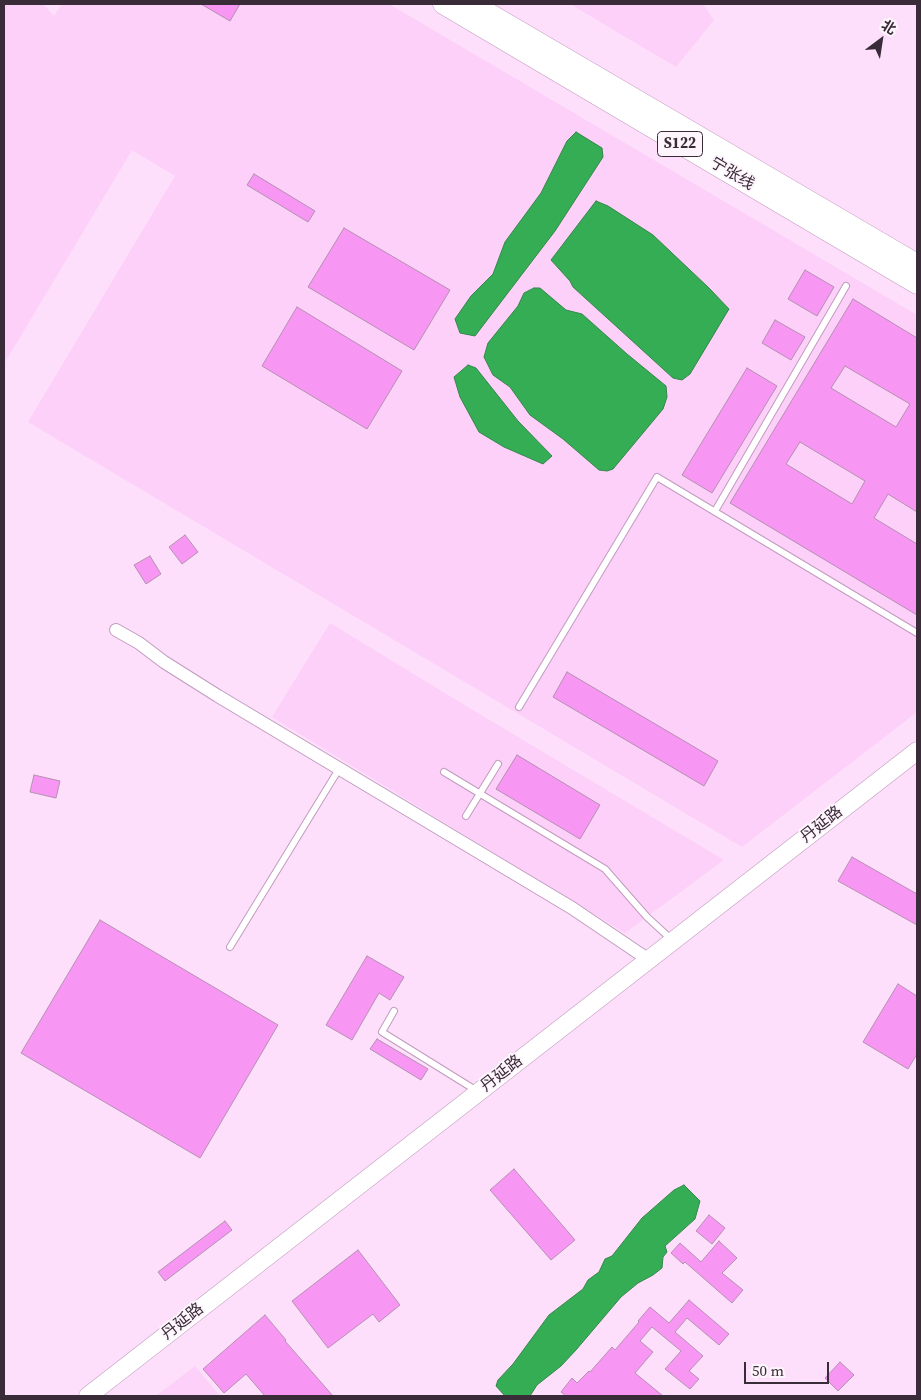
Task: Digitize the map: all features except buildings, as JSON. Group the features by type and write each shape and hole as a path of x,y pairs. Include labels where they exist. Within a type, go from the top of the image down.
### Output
{"main road":[{"name":"宁张线","path":"443,4 917,284"},
{"name":"宁张线","path":"473,4 917,264"},
{"name":"丹延路","path":"88,1396 917,751"}],"street":[{"path":"116,630 140,643 164,662 218,696 572,908 649,960"}],"lane":[{"path":"715,511 846,286"},
{"path":"519,707 657,476 917,633"},
{"path":"466,816 498,764"},
{"path":"230,947 339,769"},
{"path":"444,772 605,868 647,917 673,941"},
{"path":"394,1011 382,1032 478,1092"}],"shaded area":[{"path":"4,4 43,4 54,16 62,4 389,4 917,315 917,712 742,847 28,422 175,176 132,150 4,364"},
{"path":"570,4 703,4 714,20 676,67"},
{"path":"576,132 602,148 603,157 555,231 475,336 460,333 455,319 471,296 493,274 505,242 541,193 567,141"},
{"path":"596,201 608,206 653,235 729,309 690,374 682,380 673,378 573,287 551,260"},
{"path":"534,288 540,288 566,310 582,314 666,386 667,397 663,409 613,469 607,471 599,470 563,439 530,415 510,387 493,375 484,357 488,343 518,306 524,293"},
{"path":"468,365 476,368 518,421 552,456 543,464 504,447 479,432 460,397 454,377"},
{"path":"330,623 724,860 625,933 272,717"},
{"path":"684,1185 700,1201 695,1219 665,1246 667,1252 663,1257 662,1268 638,1283 621,1297 576,1350 561,1366 537,1385 530,1396 505,1396 496,1386 498,1380 513,1364 549,1315 583,1289 588,1280 599,1272 605,1259 612,1256 642,1218 674,1190"},
{"path":"195,1366 220,1396 156,1396"}]}
